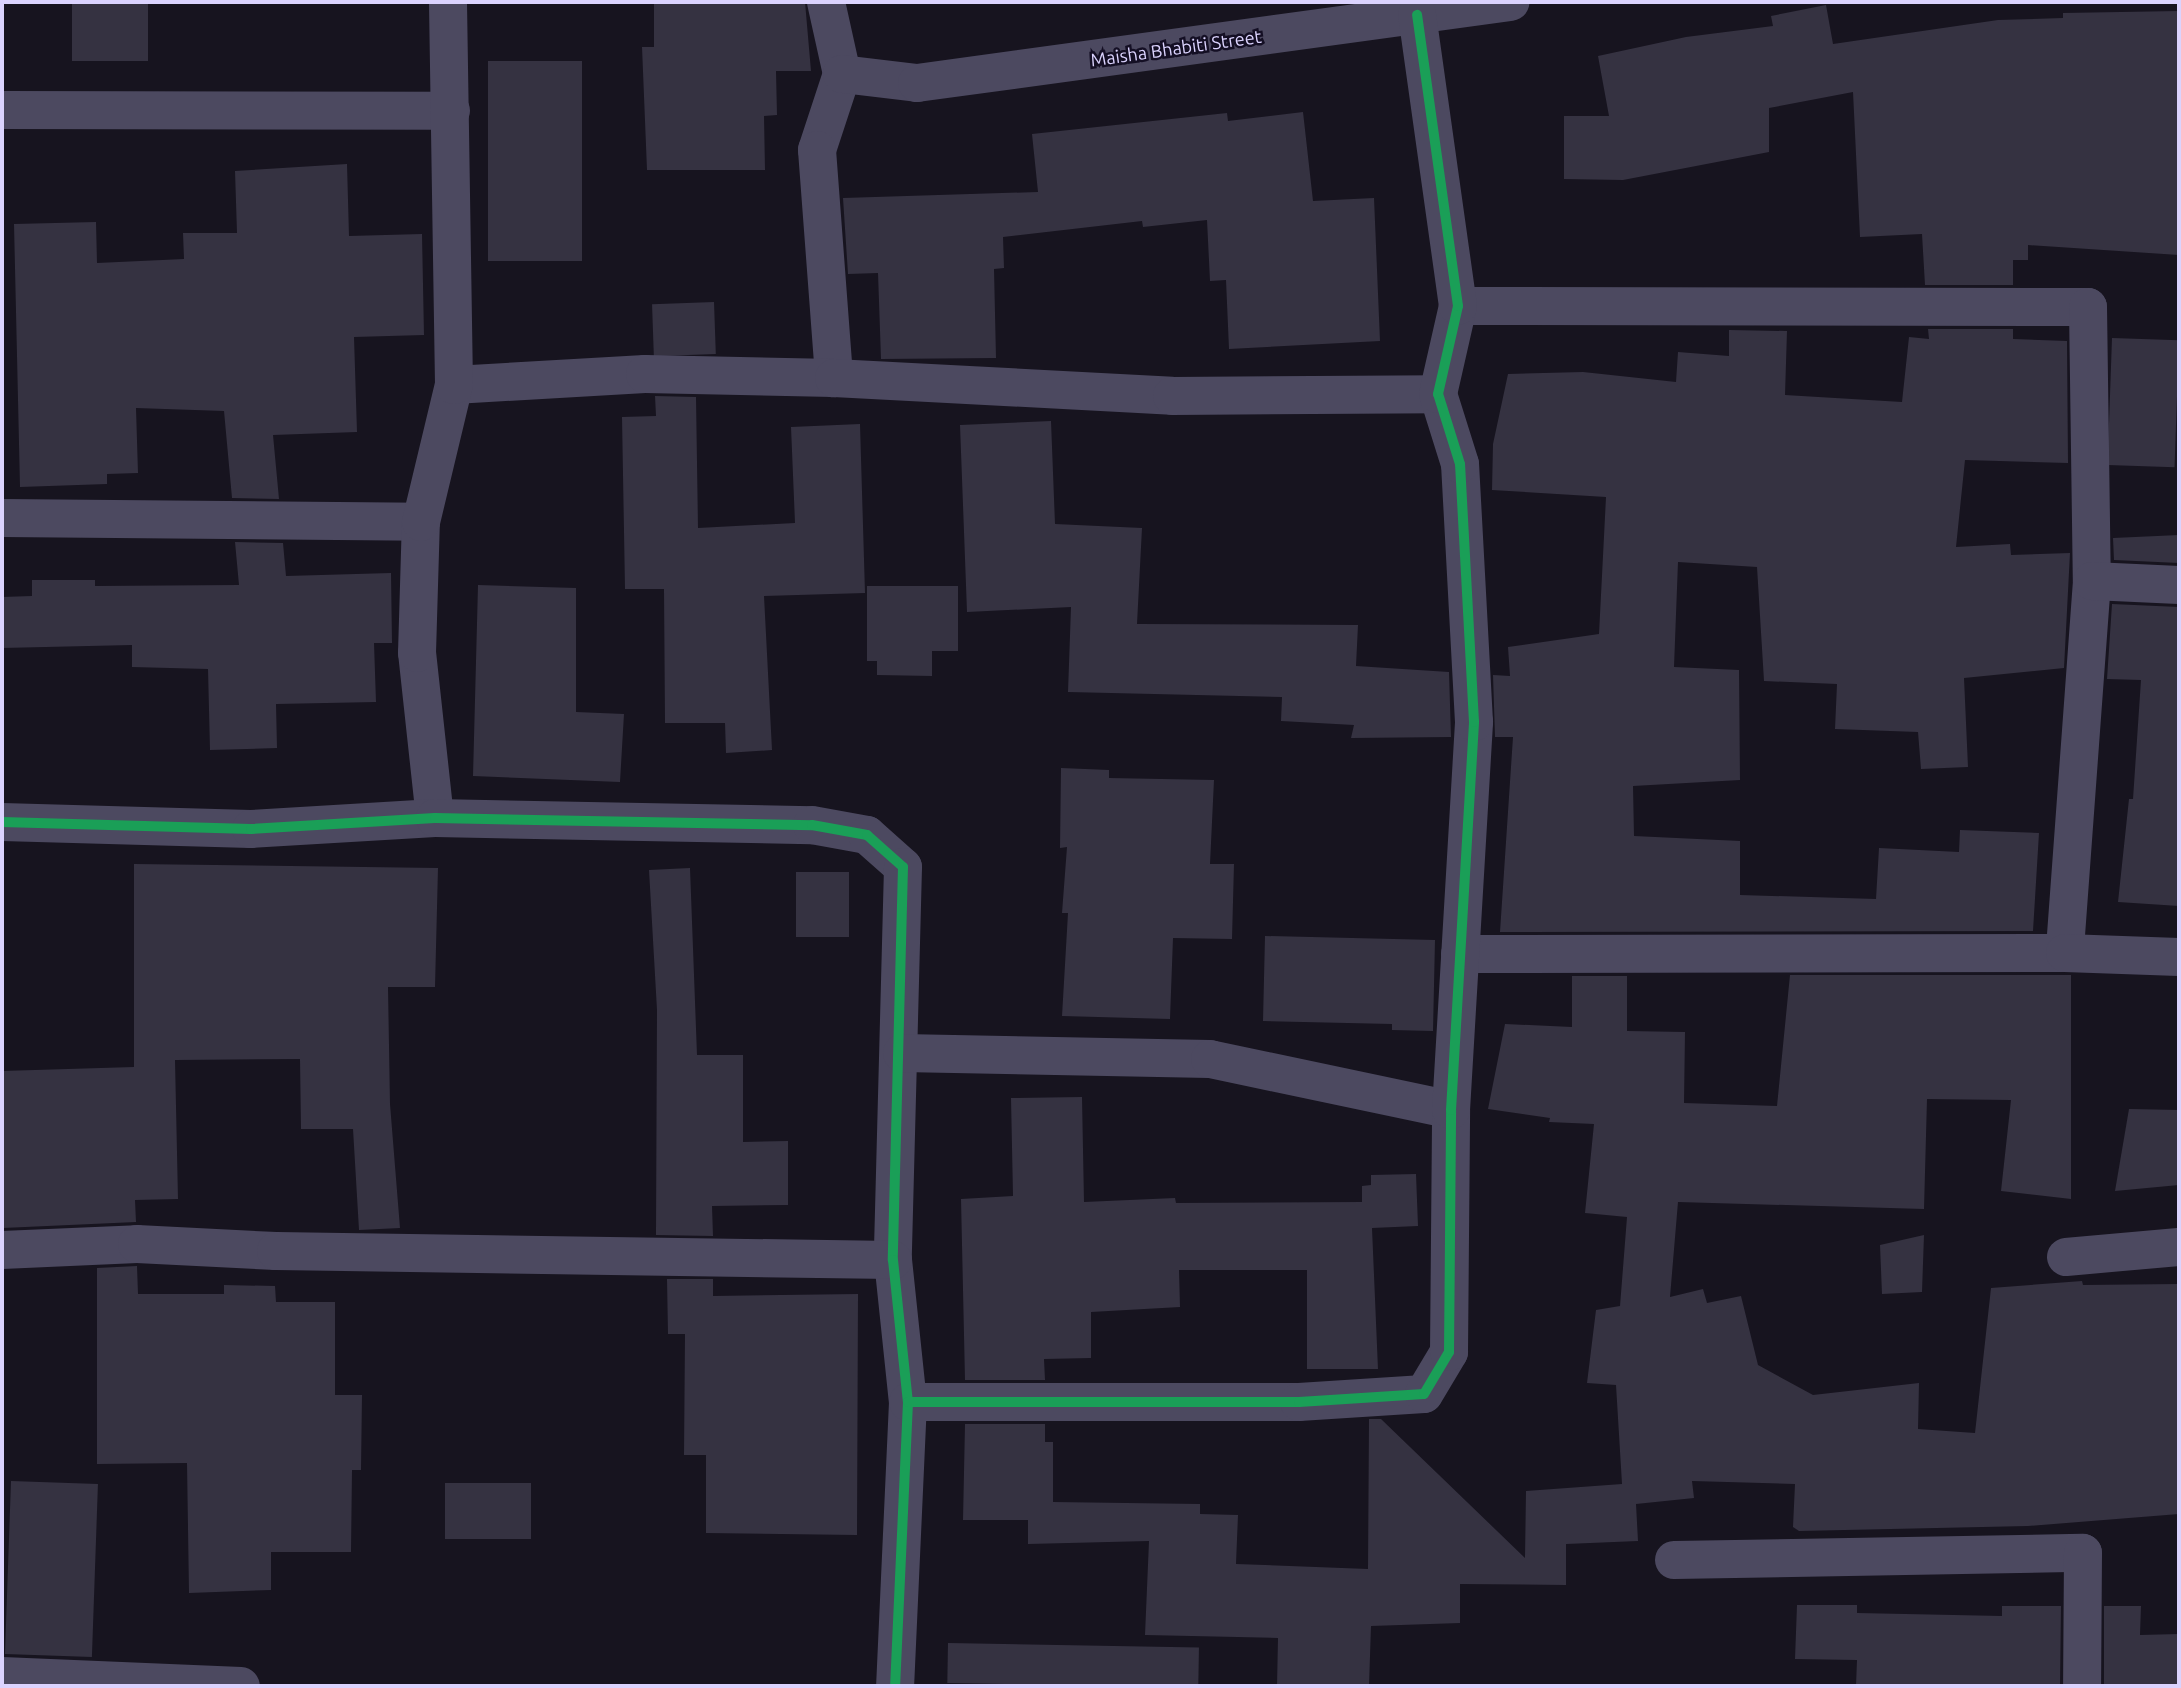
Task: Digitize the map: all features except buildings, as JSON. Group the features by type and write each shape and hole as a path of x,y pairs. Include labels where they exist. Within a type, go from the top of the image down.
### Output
{"street":[{"path":"435,818 417,653 421,522 454,385 452,111 448,2"},
{"path":"826,2 842,74 817,150 834,378"},
{"name":"Maisha Bhabiti Street","path":"842,74 917,83 1510,2"},
{"path":"908,1402 1299,1402 1424,1394 1449,1352 1451,1110 1474,722 1460,464 1438,394 1458,306 1417,15"},
{"path":"2,110 452,111"},
{"path":"1458,306 2088,307 2092,581 2065,953"},
{"path":"454,385 645,374 834,378 1172,397 1438,394"},
{"path":"2,519 421,522"},
{"path":"2092,581 2179,585"},
{"path":"2,822 251,829 435,818 812,825 866,835 903,867 902,1053 893,1261 908,1402 895,1686"},
{"path":"1460,954 2065,953 2179,957"},
{"path":"902,1053 1209,1059 1451,1110"},
{"path":"2,1250 137,1244 276,1251 893,1261"},
{"path":"2066,1257 2179,1247"},
{"path":"1674,1560 2083,1553 2082,1686"},
{"path":"2,1676 241,1686"}],"cycle path":[{"path":"908,1402 1299,1402 1424,1394 1449,1352 1451,1110 1474,722 1460,464 1438,394 1458,306 1417,15"},
{"path":"2,822 251,829 435,818 812,825 867,835 903,867 893,1260 908,1402 895,1686"}]}
